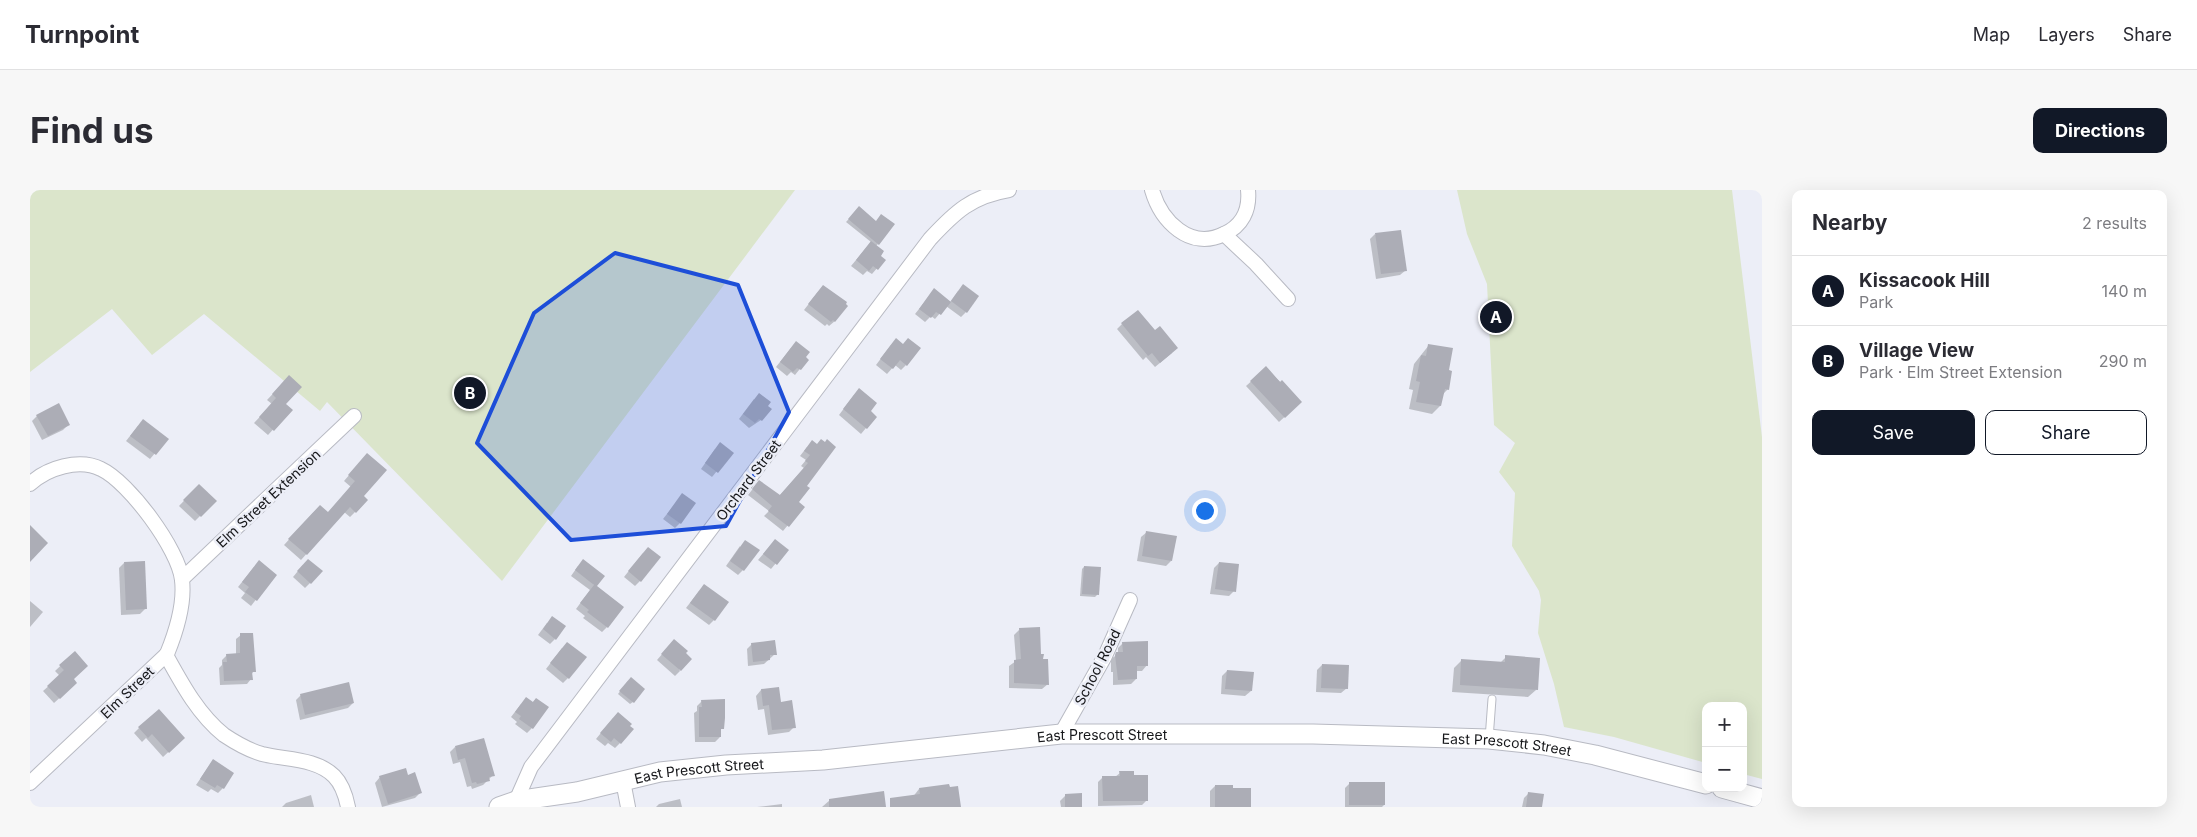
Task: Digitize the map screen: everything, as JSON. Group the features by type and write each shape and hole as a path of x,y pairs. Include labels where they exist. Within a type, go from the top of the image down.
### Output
{"main road":[{"name":"East Prescott Street","path":"507,804 577,792 660,772 726,765 823,760 1061,734 1313,734 1488,739 1544,745 1595,755 1702,783"},
{"path":"1737,792 1762,799"}],"street":[{"name":"Orchard Street","path":"507,804 531,767 930,239 963,206 981,197 1009,190"},
{"path":"1152,190 1155,201 1167,218 1176,228 1194,239 1214,239 1230,231 1244,218 1249,203 1248,190"},
{"path":"1224,234 1256,264 1288,299"},
{"name":"Elm Street Extension","path":"182,579 354,416"},
{"path":"30,484 36,478 56,468 79,465 100,468 120,482 138,502 175,558 182,579"},
{"name":"Elm Street","path":"30,783 166,655 174,637 179,616 182,579"},
{"name":"School Road","path":"1061,734 1105,656 1130,600"},
{"path":"166,655 182,684 204,716 224,735 243,747 262,754 301,761 325,768 335,777 345,794 348,807"},
{"path":"623,781 628,807"}],"lane":[{"path":"1488,739 1492,699"}],"highlighted area":[{"path":"615,253 738,285 789,412 726,526 571,540 477,443 534,313"}],"green space":[{"path":"30,190 795,190 502,581 327,402 320,411 204,314 152,355 112,309 30,372"},
{"path":"1457,190 1732,190 1762,437 1762,779 1747,775 1747,702 1702,702 1702,762 1614,737 1564,727 1554,684 1538,633 1541,600 1539,591 1512,546 1515,493 1499,472 1515,443 1494,425 1487,284 1467,234"}],"building":[{"path":"859,206 876,221 881,214 895,224 879,245 848,219"},
{"path":"1401,230 1407,271 1381,274 1375,233"},
{"path":"871,241 884,251 881,256 886,260 878,270 873,266 869,271 856,260"},
{"path":"963,284 979,296 967,313 951,301"},
{"path":"823,285 847,302 848,306 835,322 833,320 831,322 808,304"},
{"path":"934,288 951,302 941,315 936,312 931,318 919,309"},
{"path":"1138,310 1155,330 1160,326 1178,348 1160,363 1152,353 1148,356 1121,323"},
{"path":"896,338 903,344 908,338 921,348 907,366 900,360 893,369 880,359"},
{"path":"796,341 810,352 806,357 809,360 801,370 797,368 793,372 780,362"},
{"path":"1428,344 1453,348 1449,370 1452,371 1449,390 1445,389 1441,406 1416,402 1420,382 1416,381 1421,355 1426,356"},
{"path":"1266,366 1302,402 1285,418 1250,381"},
{"path":"289,375 302,387 286,404 293,410 274,431 259,417 276,398 272,394"},
{"path":"859,388 877,403 871,411 877,417 867,429 843,409"},
{"path":"759,393 771,402 768,406 772,409 762,421 759,419 755,423 743,414"},
{"path":"59,403 70,425 48,436 36,415"},
{"path":"143,419 169,439 156,455 130,436"},
{"path":"821,439 825,442 827,439 836,447 807,486 810,488 799,502 805,507 789,527 768,511 772,506 752,489 759,480 780,495 808,463 805,461 810,455 804,451 812,440 817,444"},
{"path":"720,442 734,453 718,473 705,463"},
{"path":"367,453 387,470 364,496 368,500 356,513 350,507 307,555 288,539 320,505 328,512 355,481 348,475"},
{"path":"199,484 217,501 201,517 183,500"},
{"path":"682,493 696,503 681,524 667,514"},
{"path":"30,525 48,543 30,562"},
{"path":"1146,531 1177,536 1172,561 1142,556"},
{"path":"775,539 789,550 777,565 763,554"},
{"path":"745,540 760,550 744,571 730,561"},
{"path":"648,547 661,557 641,582 628,571"},
{"path":"308,559 323,571 311,584 297,571"},
{"path":"583,559 605,576 597,586 624,607 608,628 587,612 589,610 580,603 594,585 575,570"},
{"path":"259,560 277,575 257,601 245,592 249,587 242,582"},
{"path":"145,561 147,609 126,610 124,562"},
{"path":"1219,562 1239,564 1236,592 1215,589"},
{"path":"1084,566 1101,567 1099,595 1082,594"},
{"path":"704,584 729,602 715,621 690,603"},
{"path":"552,616 566,626 556,640 543,629"},
{"path":"1040,627 1041,654 1044,654 1043,659 1048,659 1049,685 1014,683 1014,660 1021,659 1019,628"},
{"path":"240,633 253,633 256,672 252,672 253,680 224,681 223,662 227,662 226,654 240,653"},
{"path":"674,639 688,651 686,653 692,659 681,671 661,654"},
{"path":"775,640 777,655 770,655 770,660 753,662 751,643"},
{"path":"1148,641 1148,666 1137,666 1137,679 1118,680 1115,655 1116,652 1123,652 1122,642"},
{"path":"567,642 587,657 569,679 550,663"},
{"path":"75,651 88,666 74,679 77,683 60,699 47,686 64,670 59,665"},
{"path":"1505,655 1540,658 1538,690 1460,685 1461,659 1505,662"},
{"path":"1322,664 1349,665 1348,689 1321,688"},
{"path":"1227,670 1254,672 1252,691 1225,689"},
{"path":"631,677 645,689 634,703 619,691"},
{"path":"349,682 354,703 305,715 300,694"},
{"path":"779,687 781,702 792,700 796,728 772,730 769,705 763,706 761,689"},
{"path":"526,697 533,702 536,698 549,707 533,729 519,719 521,716 515,712"},
{"path":"725,699 724,729 721,729 721,737 699,737 699,707 702,707 701,700"},
{"path":"159,709 185,738 169,753 152,734 148,738 138,727"},
{"path":"618,712 632,724 630,726 634,729 621,744 614,738 611,742 600,733"},
{"path":"484,738 495,776 489,777 490,781 477,784 476,782 472,783 465,758 458,760 455,746"},
{"path":"213,759 234,773 224,789 217,785 215,788 200,779"},
{"path":"406,768 408,775 415,772 422,793 388,804 379,776"},
{"path":"1119,771 1134,771 1134,775 1148,775 1148,801 1103,801 1102,776 1120,776"},
{"path":"1349,782 1385,782 1385,805 1349,805"},
{"path":"949,784 950,787 958,786 961,807 890,807 890,798 920,794 919,788"},
{"path":"1215,785 1251,788 1251,807 1215,807"},
{"path":"884,791 886,807 829,807 829,799"},
{"path":"1528,792 1544,794 1542,807 1526,807"},
{"path":"1082,793 1082,807 1065,807 1065,794"}],"place":[{"name":"Kissacook Hill","path":"1496,317"},
{"name":"Village View","path":"470,393"}]}
